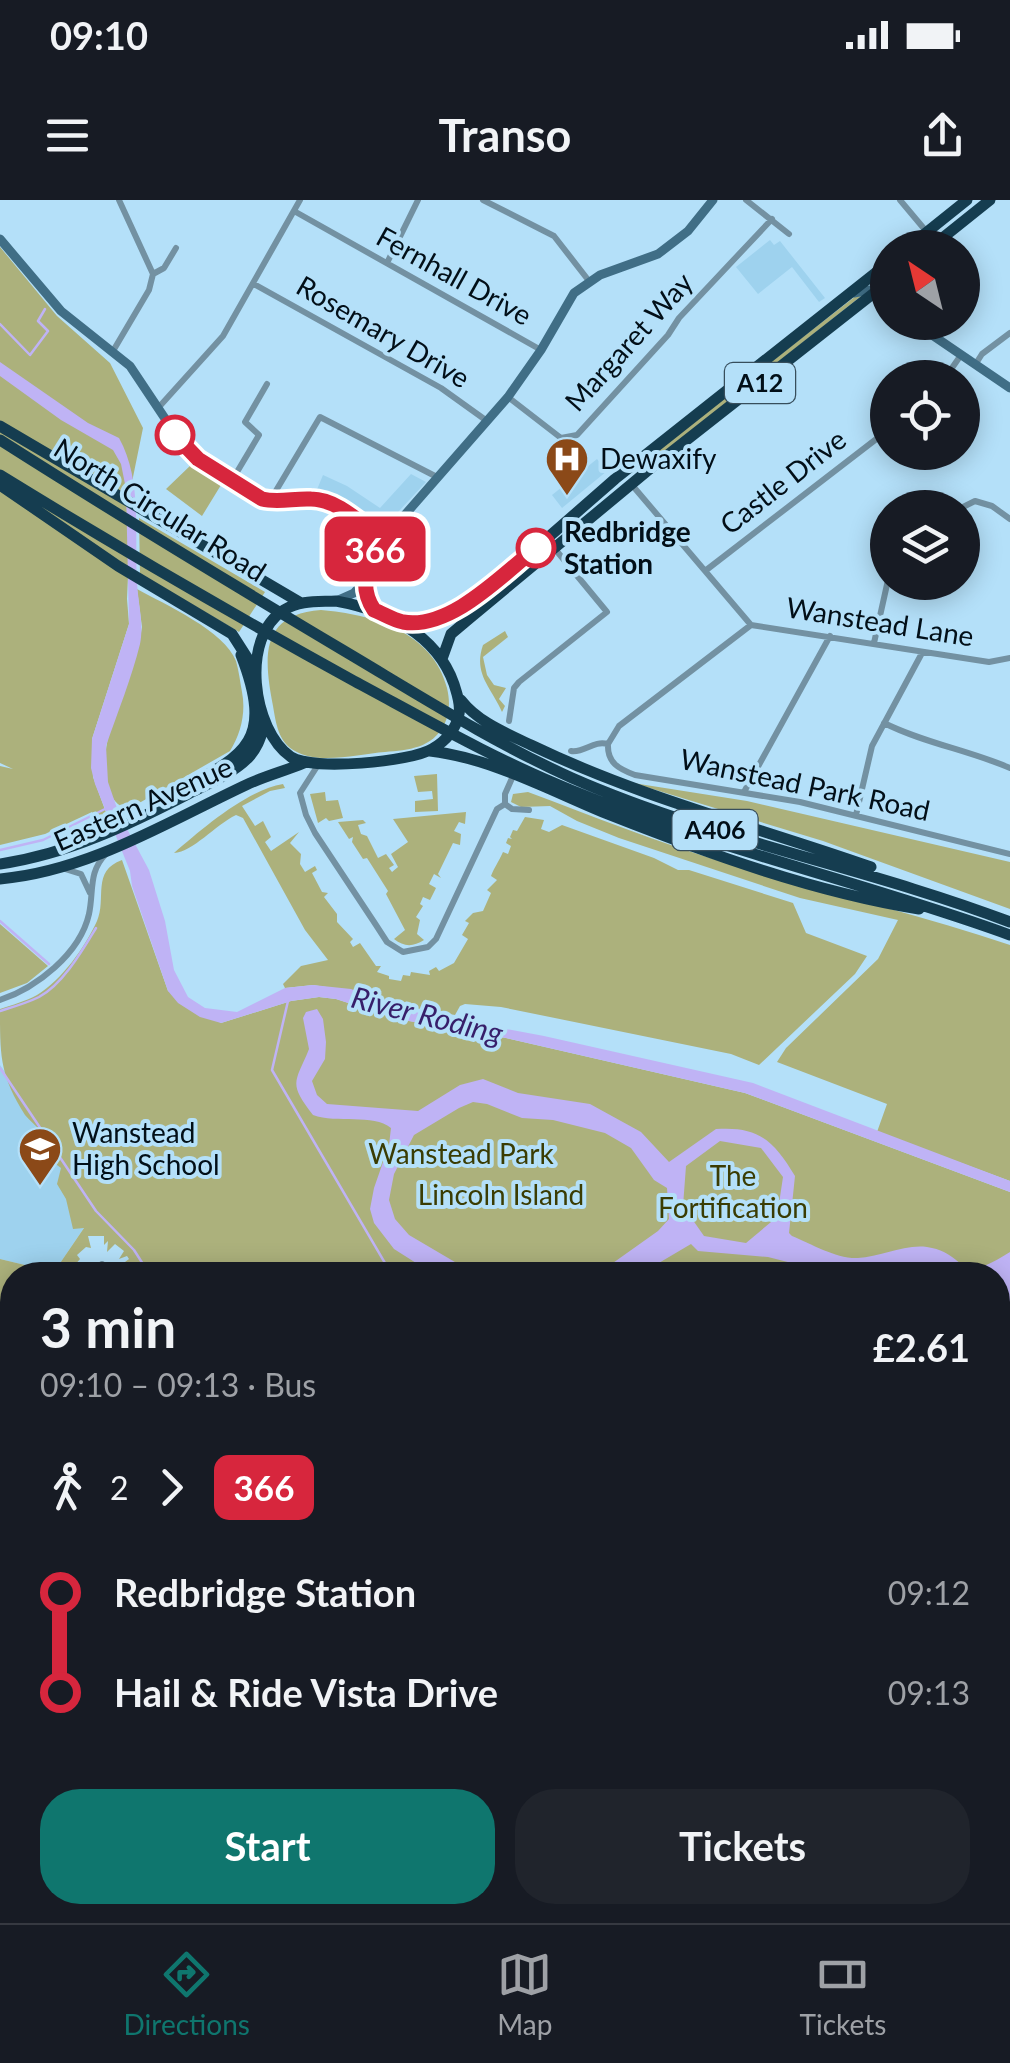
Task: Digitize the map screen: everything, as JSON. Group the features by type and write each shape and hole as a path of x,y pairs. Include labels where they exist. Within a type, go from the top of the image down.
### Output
{"highway":[{"path":"930,230 967,200"},
{"path":"952,230 990,200"},
{"name":"A12","path":"400,622 424,623 446,618 614,479 870,278"},
{"name":"A12","path":"442,659 452,634 631,484 870,295"},
{"path":"0,426 300,602"},
{"name":"North Circular Road","path":"0,440 260,602 476,728 573,778 653,809 964,904 1010,922"},
{"name":"North Circular Road","path":"0,476 245,622 550,782 650,820 1010,935"},
{"path":"0,485 118,566 232,634 255,670"},
{"path":"336,601 374,610 400,622 442,659 458,696 460,710 454,729 430,750 410,758 311,764 280,748 265,724 255,670 260,639 268,622 300,602 336,601"},
{"path":"148,815 167,796 238,756 252,732 251,699 240,654 226,635 196,613"},
{"name":"A406","path":"458,696 470,712 496,728 622,786 868,866 964,904"},
{"name":"Eastern Avenue","path":"0,864 60,852 148,815 246,760 257,748 265,724"},
{"name":"A406","path":"430,750 467,756 651,831 796,880 952,914"},
{"name":"Eastern Avenue","path":"0,880 63,868 247,785 311,764"}],"street":[{"path":"114,351 149,290 153,274 120,200"},
{"path":"158,408 223,336 300,200"},
{"path":"387,263 418,200"},
{"path":"484,200 554,236 590,280"},
{"path":"336,601 354,593 382,539 508,397 541,350 567,302 590,280 658,254 688,231 714,200"},
{"path":"746,200 789,234"},
{"path":"900,200 925,230"},
{"name":"Fernhall Drive","path":"294,211 541,350"},
{"name":"Margaret Way","path":"508,397 561,438 577,435 772,219"},
{"path":"0,239 60,311 130,366 184,447 231,482 274,502 316,498 328,501 382,539"},
{"path":"153,274 164,268 176,248"},
{"name":"Rosemary Drive","path":"254,284 441,388 488,422"},
{"path":"852,294 870,292"},
{"path":"979,360 1010,333"},
{"path":"939,340 968,360"},
{"path":"958,360 961,355"},
{"path":"980,368 1010,388"},
{"path":"231,482 259,435 245,422 267,384"},
{"path":"274,502 274,494 320,417 438,478"},
{"name":"Castle Drive","path":"706,570 870,444"},
{"path":"631,484 751,624"},
{"path":"980,502 1010,518"},
{"path":"499,578 546,547 555,549 607,612 514,688 509,722"},
{"path":"364,580 374,610"},
{"path":"874,643 884,600"},
{"name":"Wanstead Lane","path":"608,744 619,726 751,624 922,654 1008,662"},
{"path":"744,792 830,635"},
{"path":"856,815 872,746 922,654"},
{"path":"884,723 914,738 979,755 1010,768"},
{"path":"572,751 579,752 597,743 608,744"},
{"name":"Wanstead Park Road","path":"608,744 615,764 635,775 856,815 1010,854"},
{"path":"311,764 300,792 306,816 388,942 403,952 428,947 436,939 513,776"},
{"path":"501,806 529,810"},
{"path":"0,1000 34,986 52,972 87,922 94,869 113,848"},
{"path":"63,868 81,874 92,899"}],"shaded area":[{"path":"770,240 774,245 780,241 825,298 819,302 792,267 758,294 736,267"},
{"path":"597,459 607,471 562,508 552,495"},
{"path":"411,474 426,482 386,525 377,527 336,499 316,492 323,475 380,508"},
{"name":"Wanstead High School","path":"0,1065 49,1132 94,1213 61,1262 0,1259"}],"green space":[{"path":"0,247 57,316 110,363 143,428 132,482 129,624 92,739 93,777 108,818 97,823 92,812 45,834 0,845 0,766 13,769 0,763"},
{"path":"861,292 865,293 647,466 643,461"},
{"path":"192,464 221,485 202,516 166,489"},
{"path":"139,518 265,592 239,632 140,574"},
{"path":"137,589 192,619 230,650 237,665 243,707 240,730 230,751 127,810 115,801 107,786 105,767 111,724 139,645 142,627"},
{"path":"321,610 380,622 429,653 440,669 449,702 446,720 433,739 403,750 327,758 304,755 285,743 270,689 270,642 286,620"},
{"path":"505,631 508,637 483,657 494,685 506,688 499,699 505,706 502,712 485,680 480,655 483,645"},
{"path":"437,774 438,811 415,812 415,801 433,799 432,791 418,792 414,776"},
{"path":"633,783 747,801 1010,862 1010,909 823,841"},
{"path":"283,784 285,788 270,791 242,806 255,826 263,821 271,837 265,842 271,851 299,832 290,843 301,854 300,864 305,872 315,866 317,870 312,873 322,892 328,893 324,897 337,914 337,922 353,939 353,947 360,943 376,966 381,966 377,972 389,979 401,981 403,975 410,976 411,972 430,975 429,971 436,967 439,971 454,963 468,939 462,935 469,923 465,921 473,913 483,911 491,893 487,890 497,880 492,873 503,852 508,854 508,838 512,839 513,830 517,831 525,817 544,820 541,829 549,832 562,825 678,870 689,870 793,903 806,933 867,956 855,974 759,1065 731,1054 501,1007 465,1004 455,1015 398,1005 396,1008 371,998 361,988 359,992 313,985 285,988 283,984 301,966 328,960 305,930 243,818 236,815 189,848 174,853 240,802"},
{"path":"325,792 326,801 338,800 343,818 326,818 318,823 310,794"},
{"path":"528,792 698,854 1010,945 1010,1181 877,1132 887,1104 777,1062 786,1048 878,959 898,920 800,898 619,838 550,806 521,807 511,802 513,794"},
{"path":"466,812 465,824 459,822 454,831 461,834 460,845 453,843 438,874 441,878 434,874 429,884 436,888 430,900 423,897 420,904 423,906 416,917 420,920 417,934 424,940 401,944 394,939 405,930 386,894 388,891 367,858 363,859 353,837 349,839 338,822 363,820 366,823 358,825 361,834 367,836 378,858 386,854 394,865 389,868 392,872 398,867 391,854 408,842 393,819"},
{"name":"Wanstead Park","path":"122,860 168,991 221,1023 291,1001 336,999 398,1019 506,1038 745,1093 1010,1192 1010,1262 125,1262 129,1259 119,1259 124,1251 115,1244 107,1252 108,1241 104,1245 104,1236 88,1236 91,1248 86,1247 77,1255 77,1262 61,1262 84,1228 73,1229 66,1199 57,1184 61,1168 45,1156 51,1145 25,1115 6,1077 0,1009 37,995 72,962 97,921 103,878 112,865"},
{"path":"0,924 48,966 27,983 0,993"}],"water":[{"name":"River Roding","path":"0,362 88,423 119,438 127,455 136,508 141,636 106,746 108,782 119,814 149,870 165,921 174,970 188,997 205,1008 237,1012 285,988 313,985 351,989 404,1010 544,1036 753,1083 1010,1181 1010,1192 745,1093 506,1038 397,1019 336,999 291,1001 221,1023 200,1017 178,1003 168,991 130,871 91,768 92,739 129,624 126,489 121,464 113,450 61,420 0,376"},
{"path":"317,1009 323,1019 325,1059 312,1081 317,1095 327,1104 418,1111 460,1085 483,1079 518,1093 590,1104 641,1132 669,1162 716,1129 744,1130 772,1145 795,1176 789,1233 792,1236 850,1258 927,1247 959,1262 788,1262 698,1251 691,1244 660,1262 614,1262 669,1219 667,1188 654,1180 631,1148 605,1133 553,1120 522,1118 473,1102 414,1135 394,1174 389,1200 395,1219 409,1235 455,1262 414,1262 394,1249 374,1223 370,1209 391,1128 375,1121 313,1115 300,1095 296,1082 309,1049 303,1018 306,1012","holes":["720,1141 761,1148 783,1177 777,1217 746,1243 704,1236 683,1206 686,1166"]},
{"path":"1010,1252 1010,1262 992,1262"}],"waterway":[{"path":"0,324 30,355 48,331 38,321 45,309"},
{"path":"0,850 43,840 105,809"},
{"path":"0,921 49,964"},
{"path":"0,1011 48,991 71,966 96,928"},
{"path":"288,1001 272,1070 384,1262"},
{"path":"0,1068 96,1211 142,1262"}],"bus line":[{"name":"366","path":"175,435 198,459 262,499 328,501 382,539 364,580 365,590 374,610 400,622 424,623 446,618 536,548"}],"place":[{"name":"Dewaxify","path":"567,497"},
{"name":"Redbridge Station","path":"536,548"},
{"name":"Wanstead High School","path":"40,1187"}],"park label":[{"name":"The Fortification","path":"733,1192"},
{"name":"Lincoln Island","path":"501,1195"}]}
